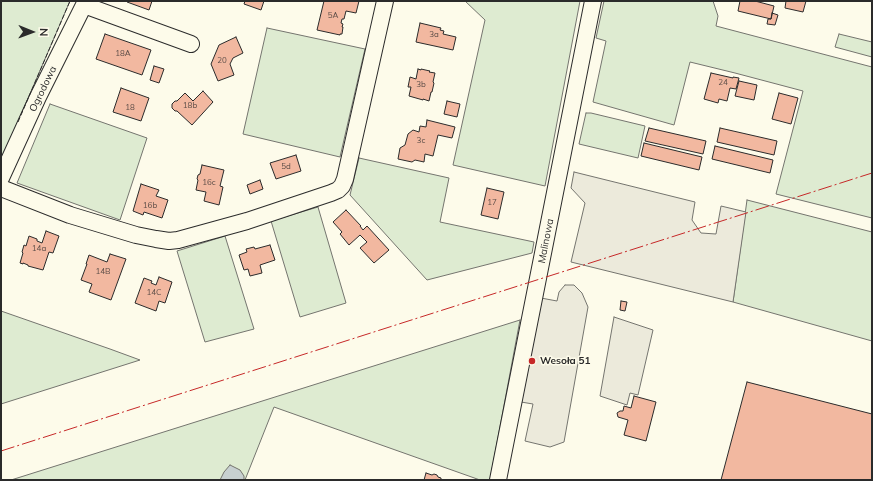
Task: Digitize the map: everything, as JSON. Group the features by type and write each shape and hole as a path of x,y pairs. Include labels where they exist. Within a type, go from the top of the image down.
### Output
{"street":[{"path":"1,188 70,215 136,235 156,240 169,241 178,240 246,221 331,194 342,186 345,179 385,1"},
{"name":"Malinowa","path":"498,480 593,1"},
{"path":"85,3 192,44"},
{"name":"Ogrodowa","path":"1,178 38,97 85,3"}],"green space":[{"path":"1,1 70,1 1,161"},
{"path":"465,1 580,1 545,186 453,165 485,20"},
{"path":"604,1 713,1 718,16 716,26 872,67 872,218 776,194 803,91 690,62 674,125 593,102 606,41 596,38"},
{"path":"267,28 365,49 340,157 243,134"},
{"path":"839,34 872,42 872,57 835,47"},
{"path":"50,104 147,138 120,220 17,183"},
{"path":"586,113 645,126 638,158 579,144"},
{"path":"359,158 449,178 440,222 534,242 532,253 427,280 350,195"},
{"path":"747,200 872,232 872,341 733,302"},
{"path":"318,207 346,303 300,317 271,221"},
{"path":"225,236 254,329 205,342 177,251"},
{"path":"1,311 110,349 140,360 1,404"},
{"path":"520,320 490,480 480,480 274,407 245,480 11,480"}],"shaded area":[{"path":"574,172 695,202 692,220 701,233 716,234 721,206 746,212 733,302 571,262 585,203 571,188"},
{"path":"565,285 574,285 582,293 588,307 564,442 550,447 525,441 533,404 521,402 541,298 557,301 559,292"},
{"path":"614,317 653,330 638,395 630,393 627,405 600,396"},
{"path":"230,465 240,470 244,476 244,480 220,480"}],"building":[{"path":"127,1 152,1 149,10"},
{"path":"245,1 264,1 261,10 244,4"},
{"path":"324,1 359,1 356,13 346,11 344,19 342,19 341,23 343,24 342,34 340,35 317,30"},
{"path":"740,1 755,1 774,6 771,19 738,11"},
{"path":"786,1 806,1 803,12 785,8"},
{"path":"772,13 778,15 775,25 767,24 768,19 771,19"},
{"path":"420,23 441,28 440,30 444,31 443,34 456,37 453,50 416,42"},
{"path":"105,34 151,50 142,75 96,59"},
{"path":"236,37 243,53 233,58 230,64 234,75 218,81 211,64 219,45"},
{"path":"154,66 164,69 159,83 150,80"},
{"path":"418,69 435,73 429,101 409,96 411,87 408,87 410,77 416,79"},
{"path":"711,73 739,78 736,89 730,88 727,101 719,99 718,103 704,99"},
{"path":"739,81 757,85 754,100 735,96"},
{"path":"121,88 149,98 141,121 113,112"},
{"path":"203,91 213,102 192,125 172,108 172,104 185,93 193,101"},
{"path":"779,93 798,98 791,124 772,119"},
{"path":"447,101 460,104 457,117 444,114"},
{"path":"427,120 455,127 452,138 438,135 433,156 425,154 424,162 415,160 412,162 398,159 400,148 405,145 408,134 413,130 419,132 420,126 426,127"},
{"path":"649,128 706,141 703,154 645,141"},
{"path":"720,128 777,141 774,155 717,142"},
{"path":"644,143 702,157 699,170 641,156"},
{"path":"715,146 773,160 770,173 712,159"},
{"path":"296,155 301,171 276,179 270,163"},
{"path":"202,165 224,170 220,186 223,187 219,205 204,201 206,192 196,190 197,179"},
{"path":"260,180 263,189 250,194 247,185"},
{"path":"141,184 159,190 156,196 168,200 162,218 144,212 143,215 133,211"},
{"path":"487,188 504,192 498,219 481,215"},
{"path":"346,210 363,230 367,226 389,250 374,263 360,248 367,242 360,235 349,245 340,234 342,232 333,222"},
{"path":"46,231 59,236 53,253 49,252 43,270 20,263 24,245 26,246 29,236 42,243"},
{"path":"270,245 275,260 260,265 262,273 250,276 248,269 244,270 239,255 247,252 246,249 254,247 255,249"},
{"path":"110,254 126,259 111,300 89,292 92,284 81,280 89,255 107,262"},
{"path":"159,277 172,282 165,303 159,301 156,311 135,303 144,278 152,281 151,283 156,285"},
{"path":"621,301 627,302 625,311 620,310"},
{"path":"747,382 872,414 872,480 721,480"},
{"path":"634,396 656,402 646,441 624,435 628,420 618,417 617,413 623,411 624,406 631,408"},
{"path":"426,473 437,475 441,478 441,480 424,480"}],"fence":[{"path":"18,122 70,1"}],"power":[{"path":"1,451 872,173"}],"place":[{"name":"Wesoła 51","path":"532,361"}]}
